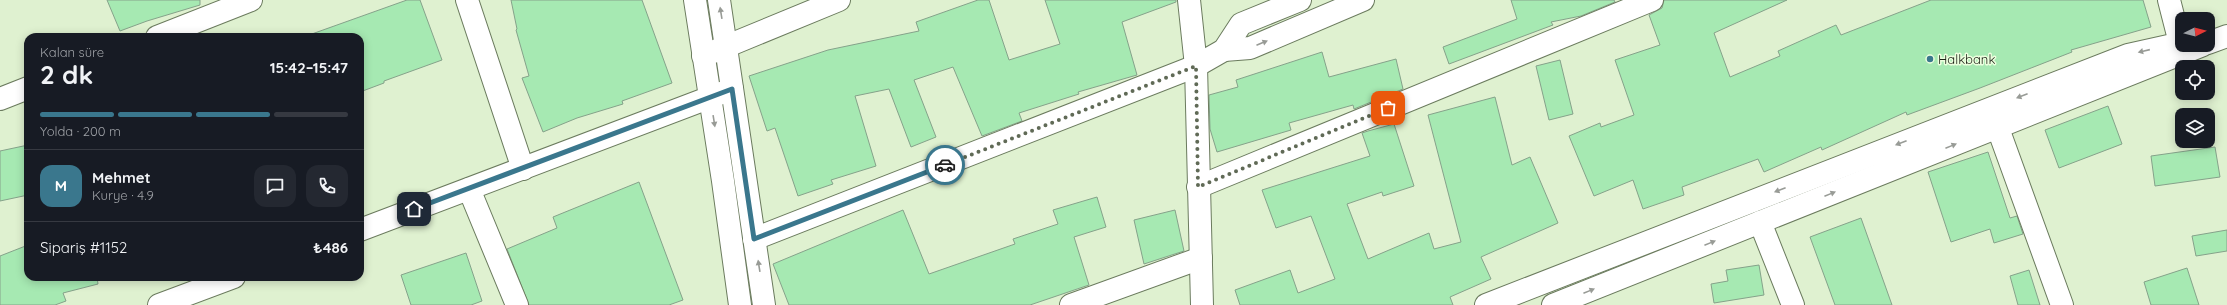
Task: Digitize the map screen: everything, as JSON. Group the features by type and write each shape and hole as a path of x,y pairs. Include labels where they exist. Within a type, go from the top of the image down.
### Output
{"street":[{"path":"167,33 251,0"},
{"path":"467,0 523,169"},
{"path":"694,0 710,98 740,305"},
{"path":"719,0 764,305"},
{"path":"703,56 839,0"},
{"path":"1189,0 1196,66 1202,305"},
{"path":"1224,50 1241,24 1300,0"},
{"path":"754,239 1196,66 1224,50 1250,48 1363,0"},
{"path":"1198,187 1652,0"},
{"path":"2169,0 2175,22"},
{"path":"2215,35 2227,32"},
{"path":"2215,40 2227,36"},
{"path":"1486,305 2128,55 2175,44"},
{"path":"1553,305 2186,52"},
{"path":"364,228 732,89"},
{"path":"0,99 24,90"},
{"path":"1990,108 1999,127 2062,305"},
{"path":"469,189 517,305"},
{"path":"1760,222 1793,305"},
{"path":"1071,305 1201,258"},
{"path":"160,305 223,281"}],"building":[{"path":"107,0 200,0 200,5 120,31"},
{"path":"407,0 420,0 442,60 384,81 384,83 364,90 364,33 315,33"},
{"path":"511,0 642,0 672,83 622,101 623,104 577,118 543,132 522,78 529,76 516,30"},
{"path":"978,0 989,0 1009,60 1060,44 1045,0 1176,0 1176,2 1122,22 1137,75 1078,92 1079,94 1019,113 1022,121 982,136 953,67 914,80 936,137 911,147 889,89 855,96 876,166 831,180 833,184 798,196 775,128 767,131 749,76 828,50 919,31 916,22"},
{"path":"1511,0 1614,0 1615,2 1581,16 1551,22 1553,25 1449,64 1443,47 1517,19"},
{"path":"1664,0 1787,0 1714,33 1730,77 1780,56 1778,51 1836,25 1841,35 1931,0 2143,0 2151,27 2071,50 2072,52 1980,88 1907,115 1906,112 1822,150 1821,147 1764,172 1758,159 1682,187 1684,195 1643,209 1633,180 1594,196 1569,136 1600,123 1601,127 1634,115 1615,60 1660,45 1649,15 1662,8"},
{"path":"1322,52 1329,77 1396,59 1403,89 1354,109 1353,105 1289,123 1291,130 1217,152 1210,129 1209,95 1238,87 1236,80"},
{"path":"1560,60 1573,114 1549,120 1536,66"},
{"path":"1495,97 1512,165 1530,157 1558,223 1481,257 1491,279 1450,297 1453,305 1240,305 1235,290 1290,270 1298,293 1335,279 1311,216 1276,228 1262,190 1370,156 1362,133 1368,131 1394,124 1414,186 1383,196 1382,192 1347,204 1368,259 1429,233 1434,249 1461,242 1428,115"},
{"path":"2108,106 2122,144 2059,168 2045,130"},
{"path":"24,146 24,196 0,201 0,151"},
{"path":"2215,147 2220,177 2155,186 2151,156"},
{"path":"1988,152 2010,218 2017,216 2023,234 1994,243 1990,229 1951,242 1928,172"},
{"path":"639,182 683,300 669,305 529,305 507,249 557,228 553,217"},
{"path":"1097,197 1106,227 1074,237 1089,285 1030,305 789,305 773,264 903,210 929,274 1015,244 1013,239 1058,224 1053,210"},
{"path":"1175,210 1184,251 1144,264 1134,220"},
{"path":"1861,218 1892,305 1835,305 1810,237"},
{"path":"2227,230 2227,251 2196,256 2192,236"},
{"path":"24,247 24,281 98,281 98,284 63,293 66,301 55,305 0,305 0,256"},
{"path":"466,253 482,301 471,305 411,305 401,275"},
{"path":"1759,265 1764,295 1714,303 1711,284 1728,281 1726,270"},
{"path":"2187,268 2199,305 2151,305 2144,282"},
{"path":"2029,270 2040,305 2018,305 2010,276"}],"way so far":[{"path":"945,165 1196,66 1198,187 1388,108"}],"place":[{"name":"Halkbank","path":"1930,59"}],"route":[{"path":"414,209 732,89 754,239 945,165"}]}
